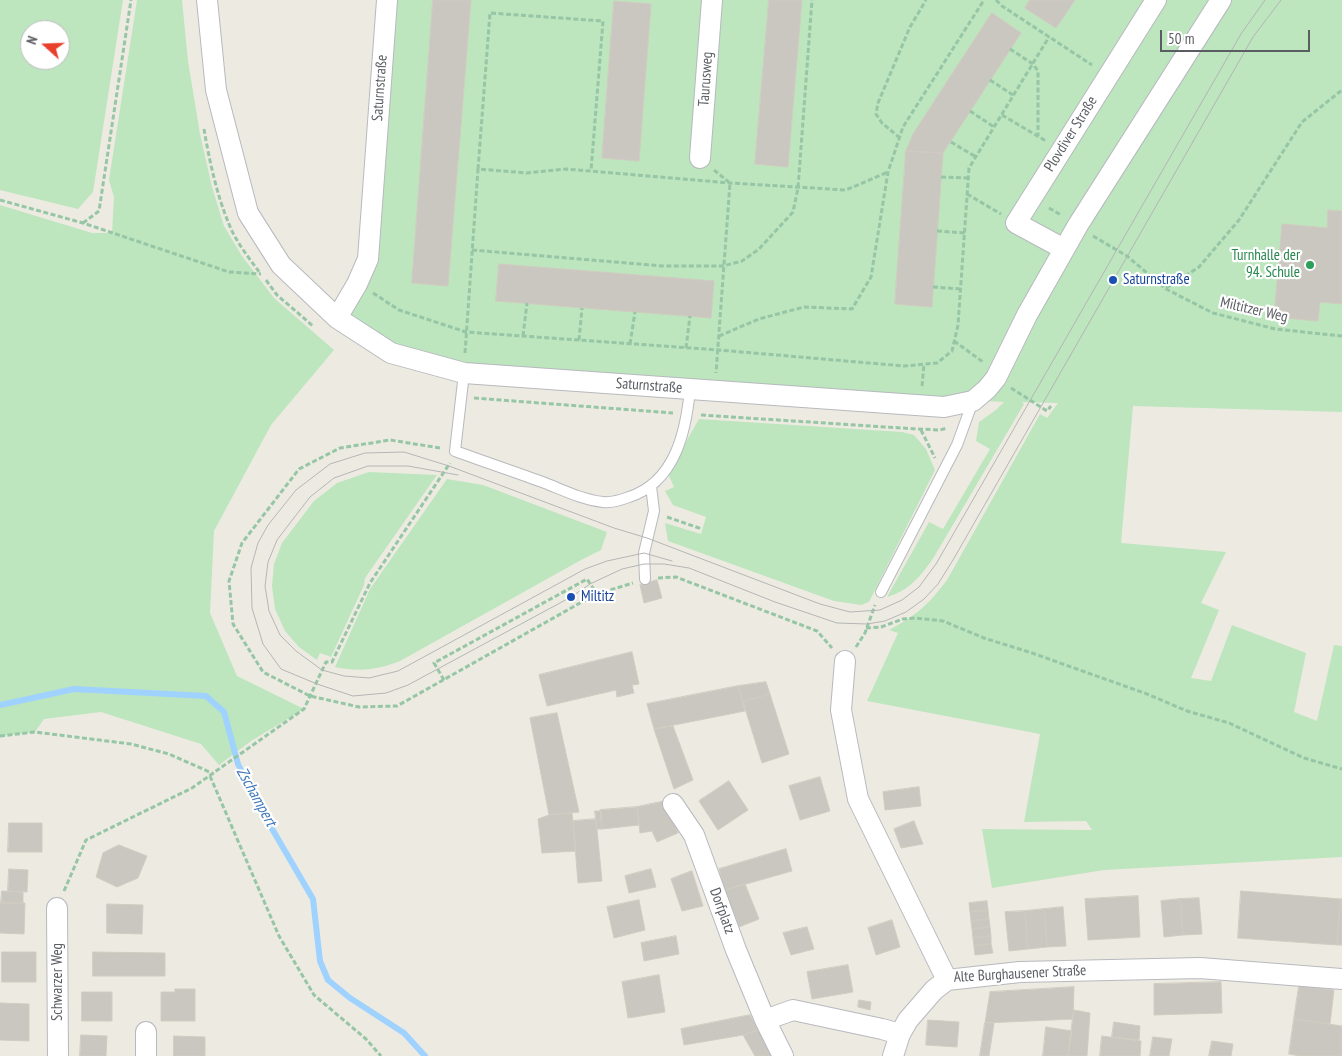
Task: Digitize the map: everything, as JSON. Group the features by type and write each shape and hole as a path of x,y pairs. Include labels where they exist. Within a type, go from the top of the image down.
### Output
{"street":[{"name":"Saturnstraße","path":"206,0 216,90 248,213 281,264 337,318 391,353 464,373 944,407 973,401"},
{"name":"Saturnstraße","path":"216,90 218,0"},
{"name":"Saturnstraße","path":"337,318 357,284 368,259 387,0"},
{"name":"Taurusweg","path":"700,158 712,0"},
{"name":"Plovdiver Straße","path":"1064,249 1016,223 1156,0"},
{"path":"973,401 987,389 1001,381 1028,315 1064,249 1221,0"},
{"name":"Alte Burghausener Straße","path":"845,661 841,710 858,799 947,980 1020,972 1200,968 1342,979"},
{"name":"Dorfplatz","path":"674,804 694,835 736,950 765,1020 783,1056"},
{"name":"Schwarzer Weg","path":"57,908 58,1056"},
{"path":"893,1056 900,1034 908,1020 934,990 947,980"},
{"path":"765,1020 793,1010 900,1034"},
{"path":"146,1032 146,1056"}],"lane":[{"path":"464,373 455,450 578,496 603,502 621,500 636,495 651,486 664,474 684,432 690,389"},
{"path":"881,592 957,445 973,401"},
{"path":"645,579 644,553 654,512 651,486"}],"path":[{"path":"83,224 99,211 131,0"},
{"path":"472,250 663,266 724,266 742,261 759,248 793,212 798,188 812,0"},
{"path":"900,138 882,123 876,114 878,103 910,26 926,0"},
{"path":"719,336 760,319 804,307 852,309 871,277 888,172 903,127 984,0"},
{"path":"996,0 1108,76"},
{"path":"464,373 490,14 603,21 591,171"},
{"path":"357,284 399,310 466,332 719,350 904,366 937,362 952,351 958,324 969,168 1049,37"},
{"path":"1010,49 1033,64 1038,71 1038,136"},
{"path":"990,80 1013,95"},
{"path":"1166,288 1199,267 1239,220 1302,122 1342,90"},
{"path":"970,111 994,127"},
{"path":"1002,114 1061,150"},
{"path":"951,142 976,157"},
{"path":"700,158 730,183"},
{"path":"478,169 527,173 566,169 730,183 846,190 888,172"},
{"path":"941,177 968,178"},
{"path":"716,391 730,183"},
{"path":"967,194 998,212"},
{"path":"1032,198 1078,225"},
{"path":"0,200 83,224 229,272 261,274"},
{"path":"937,231 964,233"},
{"name":"Miltitzer Weg","path":"1095,237 1127,256 1166,288 1213,313 1275,329 1342,336"},
{"path":"933,287 961,289"},
{"path":"523,336 527,303"},
{"path":"579,340 582,308"},
{"path":"630,344 636,312"},
{"path":"686,348 690,316"},
{"path":"954,341 989,367 1001,381 1047,411 1051,406"},
{"path":"461,397 917,429 940,430 965,423"},
{"path":"57,908 86,840 192,788 304,709 310,696 326,662 332,662 370,583 449,466 455,450 390,440 340,448 299,469 242,543 229,581 232,624 263,672 310,696 359,708 397,706 597,594 645,579 676,577 817,632 845,661"},
{"path":"654,512 702,529"},
{"path":"444,680 434,663 587,579 597,594"},
{"path":"881,592 866,628 881,626 903,619 915,618 943,621 984,638 1147,694 1187,711 1229,723 1304,758 1342,769"},
{"path":"0,736 35,732 131,744 168,754 212,775 279,936 314,995 366,1040 381,1056"}],"green space":[{"path":"0,0 123,0 93,192 78,209 0,190"},
{"path":"137,0 182,0 188,61 200,134 212,187 224,226 242,256 274,298 334,350 271,425 214,531 210,613 237,676 304,709 251,741 219,765 201,744 101,712 44,719 35,732 0,736 0,205 92,233 112,233 114,197 109,180"},
{"path":"387,0 1342,0 1342,412 1133,406 1121,543 1226,552 1201,603 1219,610 1191,678 1211,681 1232,625 1306,653 1294,712 1317,721 1334,645 1342,646 1342,857 1104,870 992,888 982,829 1092,830 1086,821 1024,822 1040,734 867,701 898,633 889,630 921,609 947,580 1040,414 1047,418 1058,403 1022,402 1024,404 934,557 920,576 902,591 887,597 929,522 943,529 990,449 976,441 979,422 1004,402 464,373 391,353 337,318 368,259"},
{"path":"699,419 902,432 914,435 926,449 935,470 869,602 861,605 834,601 668,541 665,523 701,534 706,517 673,505 665,491 674,487 669,476"},
{"path":"369,472 437,475 365,578 364,585 331,657 320,653 317,660 299,647 285,631 275,609 272,586 274,564 282,543 314,501 337,483"},
{"path":"447,479 483,485 607,532 601,550 400,661 368,669 335,667 370,589"}],"building":[{"path":"433,0 471,0 448,286 412,283"},
{"path":"769,0 802,0 788,167 755,164"},
{"path":"1030,0 1075,0 1056,28 1025,8"},
{"path":"614,1 651,4 639,161 602,158"},
{"path":"992,13 1021,33 943,153 906,151 913,134"},
{"path":"906,151 943,153 932,307 895,304"},
{"name":"Turnhalle der 94. Schule","path":"1328,210 1342,211 1342,304 1320,302 1318,321 1274,317 1282,224 1327,228"},
{"path":"499,264 714,281 711,318 496,301"},
{"path":"657,580 662,598 644,603 640,585"},
{"path":"632,652 639,684 632,685 634,693 617,697 616,690 547,706 539,675"},
{"path":"766,682 770,694 743,702 738,686"},
{"path":"738,686 745,711 654,729 647,704"},
{"path":"770,694 789,754 762,763 743,702"},
{"path":"557,713 579,812 549,815 530,718"},
{"path":"673,726 693,780 674,789 654,729"},
{"path":"820,777 830,811 800,820 789,786"},
{"path":"729,781 748,810 718,830 699,801"},
{"path":"919,787 921,806 885,810 883,792"},
{"path":"665,801 678,833 657,842 652,831 640,833 637,807"},
{"path":"637,807 639,825 602,829 600,810"},
{"path":"595,811 601,811 602,829 597,829"},
{"path":"572,813 576,851 542,853 538,819 549,815"},
{"path":"596,819 602,881 578,883 573,821"},
{"path":"914,821 923,844 901,848 894,829"},
{"path":"9,823 42,823 42,852 8,852"},
{"path":"119,845 147,856 138,878 117,887 96,877 103,853"},
{"path":"786,849 792,871 725,890 719,869"},
{"path":"9,869 28,870 27,892 8,891"},
{"path":"651,869 656,887 629,893 625,876"},
{"path":"692,871 703,906 682,911 671,879"},
{"path":"745,884 759,919 739,927 725,890"},
{"path":"2,891 23,892 23,903 1,903"},
{"path":"1241,891 1341,899 1337,945 1238,938"},
{"path":"1138,896 1140,937 1088,940 1085,899"},
{"path":"1199,898 1202,934 1183,935 1180,899"},
{"path":"1180,899 1183,935 1164,937 1161,901"},
{"path":"1341,899 1342,945 1337,945"},
{"path":"639,900 645,930 614,938 607,907"},
{"path":"987,901 988,910 970,912 969,903"},
{"path":"0,903 25,903 24,934 0,933"},
{"path":"107,904 143,905 142,934 107,933"},
{"path":"1063,907 1066,946 1047,947 1044,909"},
{"path":"1044,909 1047,947 1028,949 1025,911"},
{"path":"988,910 989,919 971,921 970,912"},
{"path":"1025,911 1028,949 1009,951 1005,912"},
{"path":"989,919 990,927 972,929 971,921"},
{"path":"892,920 900,947 876,955 868,928"},
{"path":"807,927 814,949 791,955 783,933"},
{"path":"990,927 991,936 973,938 972,929"},
{"path":"676,936 679,954 644,961 641,943"},
{"path":"991,936 991,944 974,946 973,938"},
{"path":"991,944 993,953 975,955 974,946"},
{"path":"2,952 36,952 36,982 2,982"},
{"path":"93,952 165,953 165,976 93,976"},
{"path":"848,965 853,992 812,999 807,972"},
{"path":"659,975 665,1012 628,1018 622,982"},
{"path":"1221,982 1222,1013 1154,1015 1154,984"},
{"path":"1299,986 1334,990 1330,1024 1294,1019"},
{"path":"1074,987 1073,1019 985,1023 990,992"},
{"path":"175,989 195,989 195,1021 161,1021 161,992 175,992"},
{"path":"82,992 112,992 112,1021 82,1021"},
{"path":"859,1000 871,1002 870,1010 858,1007"},
{"path":"0,1003 29,1004 29,1041 0,1040"},
{"path":"1074,1010 1090,1013 1087,1056 1068,1056"},
{"path":"750,1015 758,1030 743,1035 684,1045 681,1029"},
{"path":"1294,1019 1342,1026 1342,1056 1300,1056 1289,1054"},
{"path":"928,1020 959,1022 957,1047 926,1045"},
{"path":"1114,1022 1140,1026 1139,1040 1112,1037"},
{"path":"985,1023 994,1023 989,1056 980,1056"},
{"path":"1046,1027 1072,1031 1068,1056 1043,1056"},
{"path":"759,1030 772,1056 755,1056 743,1035"},
{"path":"81,1035 107,1036 106,1056 80,1056"},
{"path":"174,1036 205,1037 205,1056 174,1056"},
{"path":"1102,1036 1141,1041 1140,1056 1100,1056"},
{"path":"1153,1037 1172,1039 1169,1056 1150,1056"},
{"path":"1212,1041 1233,1044 1231,1056 1209,1056"}],"waterway":[{"name":"Zschampert","path":"0,705 74,689 206,696 224,712 238,764 257,803 313,899 320,961 328,980 350,998 404,1033 425,1056"}],"tram line":[{"path":"1265,0 1241,34 936,564 919,587 902,600 880,610 850,612 820,604 647,538 614,528 449,466 404,452 365,453 330,464 296,490 268,525 258,543 251,568 252,608 263,644 281,669 317,684 353,696 386,693 408,685 571,597 590,584 622,569 644,564 664,564 689,568 775,602 837,623 867,624 885,621 906,612 924,599 938,584 953,560 1253,37 1281,0"},
{"path":"458,475 408,466 368,466 334,478 310,497 277,540 268,562 265,586 269,611 280,635 296,651 322,670 344,676 369,678 398,671 585,569 607,561 644,553 672,561"}],"place":[{"name":"Turnhalle der 94. Schule","path":"1310,265"},
{"name":"Saturnstraße","path":"1113,280"},
{"name":"Miltitz","path":"571,597"}]}
